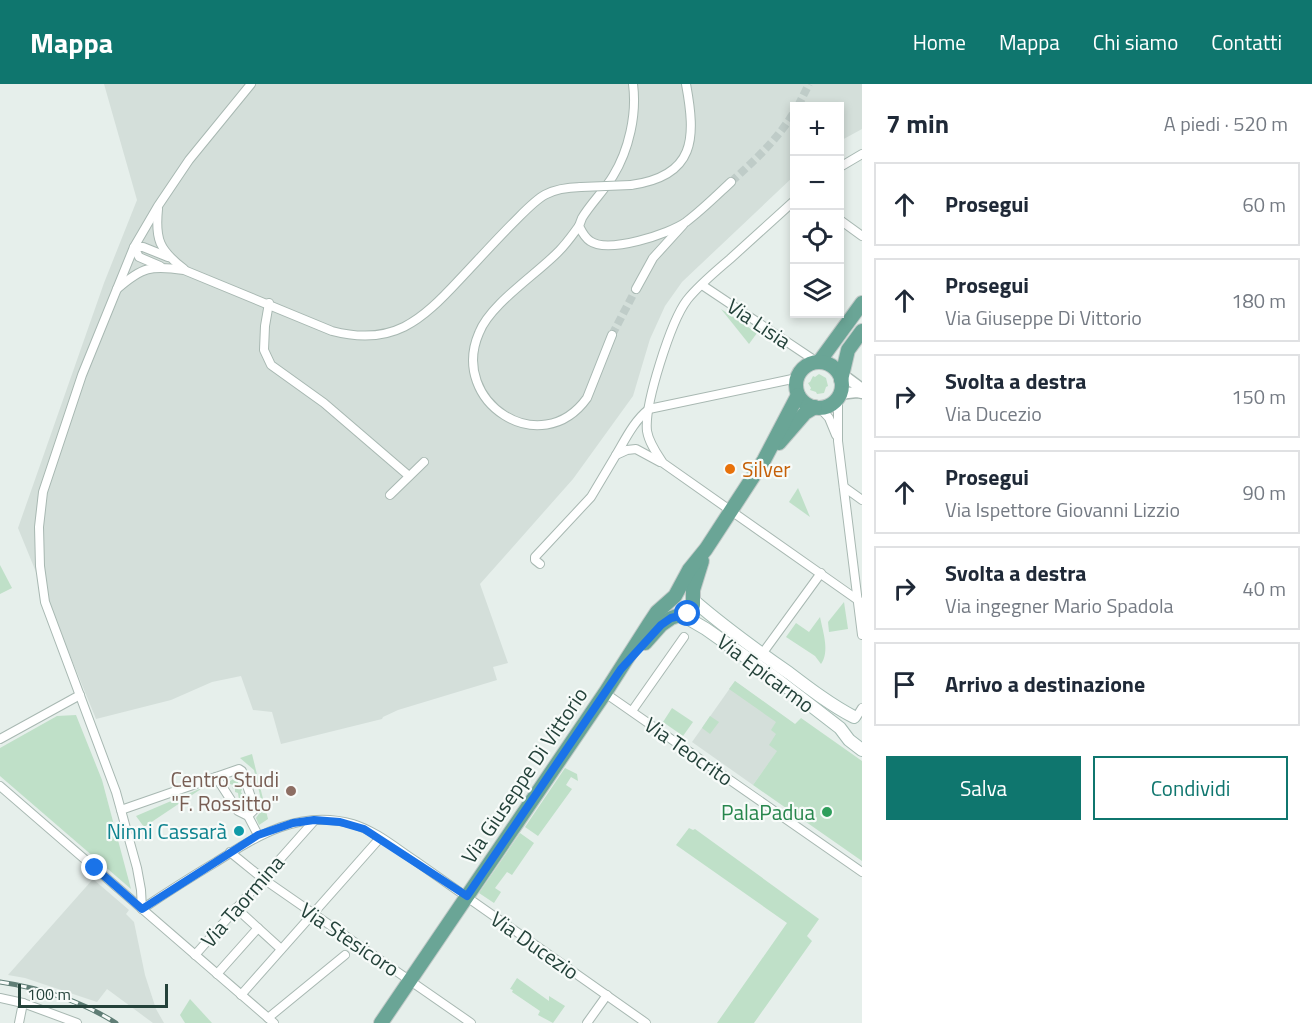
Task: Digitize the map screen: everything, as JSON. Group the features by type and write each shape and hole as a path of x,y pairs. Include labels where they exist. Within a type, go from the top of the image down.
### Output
{"main road":[{"path":"818,362 862,303"},
{"path":"764,460 805,413 830,404 839,395 839,374 848,351 862,331"},
{"path":"817,407 807,404 798,395 796,389 797,378 804,367 818,362 826,363 839,374"},
{"path":"621,669 657,612 674,596 689,570 732,510 764,460 798,395"},
{"path":"621,669 661,625 691,611 695,580 706,549"},
{"path":"674,596 686,594 692,599"},
{"path":"674,596 672,608 682,615"},
{"name":"Via Epicarmo","path":"692,599 713,618 833,705 859,714"},
{"name":"Via Epicarmo","path":"682,615 706,629 774,677 847,735 849,740 862,750"},
{"name":"Via Giuseppe Di Vittorio","path":"381,1023 621,669"},
{"path":"847,735 847,726 859,714"}],"street":[{"path":"142,909 137,868 122,810 45,602 40,566 39,527 43,492 82,375 134,247 189,160 251,84"},
{"path":"612,335 587,398 581,407 560,420 540,425 512,420 494,409 477,382 473,357 474,345 482,326 494,311 560,251 613,176 626,150 632,121 633,84"},
{"path":"134,247 139,257 162,267 184,270 269,303 332,331 351,336 387,333 416,321 434,307 496,240 547,193 560,188 643,183 663,175 681,162 688,153 692,125 686,84"},
{"path":"844,165 862,154"},
{"path":"636,289 653,258 685,223 731,182"},
{"path":"158,206 156,231 169,257"},
{"path":"663,463 653,448 647,430 649,409 666,344 685,302 790,206"},
{"path":"579,226 583,235 591,242 614,245 645,239 685,223"},
{"path":"844,223 862,236"},
{"path":"134,247 143,247 169,257 184,270"},
{"path":"115,291 135,274 162,267"},
{"name":"Via Lisia","path":"702,285 818,362"},
{"path":"269,303 264,350 271,365 324,403 409,476"},
{"path":"839,374 862,388"},
{"path":"540,564 535,557 591,497 632,427 649,409 797,378"},
{"path":"862,393 839,395 838,441 862,635"},
{"path":"817,407 829,418 838,441"},
{"path":"616,455 636,449 663,463 859,601"},
{"path":"390,495 423,462"},
{"path":"844,487 862,500"},
{"path":"762,654 821,573"},
{"path":"632,711 684,637"},
{"name":"Via Teocrito","path":"605,693 862,872"},
{"path":"0,739 80,695"},
{"path":"122,810 239,769 242,770 255,809 248,816"},
{"path":"216,777 238,811 248,816 258,835"},
{"path":"0,786 271,1020 345,955"},
{"name":"Via Ducezio","path":"142,909 258,835 293,823 314,820 353,824 380,838 467,896 646,1023"},
{"name":"Via Taormina","path":"195,955 314,820"},
{"path":"241,995 380,838"},
{"name":"Via Stesicoro","path":"230,852 312,914 471,1023"},
{"path":"236,908 281,949"},
{"path":"217,974 258,928"},
{"path":"587,1023 607,995"},
{"path":"0,998 23,1003 77,1023"},
{"path":"19,1023 23,1003"}],"shaded area":[{"path":"104,84 862,84 862,129 844,139 844,102 790,102 790,180 682,282 665,306 650,339 633,396 573,479 480,584 508,663 493,667 497,680 398,710 382,719 281,744 272,712 253,710 241,676 212,682 171,700 96,719 18,528 104,283 137,200"},
{"path":"735,681 796,725 753,785 692,742"},
{"path":"93,879 129,910 126,914 134,922 145,975 156,1009 164,1023 153,1023 107,989 97,1002 25,978 8,975"}],"green space":[{"path":"721,309 757,333 749,344"},
{"path":"819,374 826,378 828,386 824,393 817,394 810,390 808,383 813,376"},
{"path":"798,488 810,517 789,502"},
{"path":"0,565 12,588 0,594"},
{"path":"844,602 848,629 829,632 828,622"},
{"path":"820,617 825,648 821,664 815,656 786,637 796,623 809,632"},
{"name":"PalaPadua","path":"735,681 795,724 801,718 862,761 862,861 753,785 777,751 769,745 776,734 771,730 776,722 729,689"},
{"path":"672,708 693,722 683,736 663,722"},
{"path":"76,715 102,780 131,889 0,776 0,748 57,716"},
{"path":"710,716 719,722 710,734 702,728"},
{"path":"252,754 268,819 259,825 256,818 263,808 254,770 240,758"},
{"path":"565,768 577,774 578,781 571,777 566,785 572,789 538,836 525,827"},
{"path":"238,776 238,783 241,784 239,788 242,789 244,801 250,804 244,808 245,805 239,800 238,793 232,788 233,785 227,783"},
{"path":"204,787 144,827 136,816"},
{"path":"689,828 695,829 819,919 807,936 812,941 754,1023 717,1023 787,923 676,845"},
{"path":"520,833 534,843 512,875 507,872 495,888 501,892 494,903 479,893"},
{"path":"517,978 549,1001 549,996 565,1006 553,1023 538,1015 540,1011 512,992 513,990 510,989"},
{"path":"190,999 212,1023 185,1023 180,1015"}],"tunnel":[{"path":"800,102 809,84"},
{"path":"731,182 773,140 790,119"},
{"path":"612,335 636,289"}],"railway":[{"path":"0,982 60,996 116,1023"}],"place":[{"name":"Silver","path":"730,469"},
{"name":"Centro Studi \"F. Rossitto\"","path":"291,791"},
{"name":"PalaPadua","path":"827,812"},
{"name":"Ninni Cassarà","path":"239,831"}],"route":[{"path":"95,868 142,909 258,835 293,823 314,820 353,824 364,829 467,896 621,669 661,625 671,618 688,614"}]}
